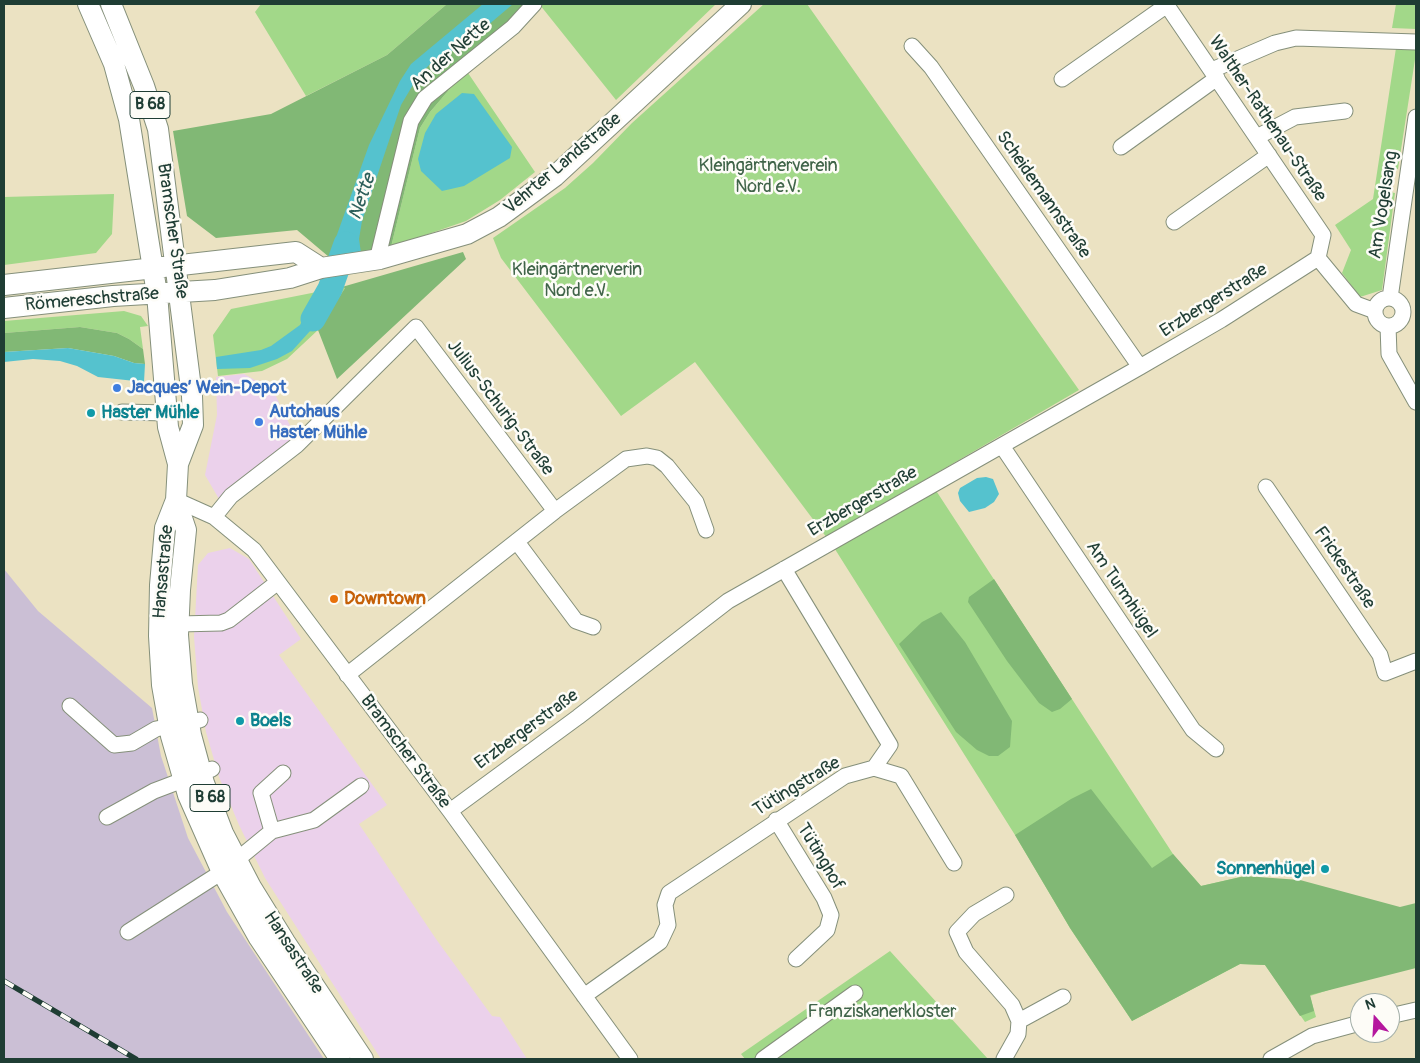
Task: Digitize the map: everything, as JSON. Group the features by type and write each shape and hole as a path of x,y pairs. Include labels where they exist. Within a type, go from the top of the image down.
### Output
{"main road":[{"name":"Bramscher Straße","path":"88,4 114,64 129,118 157,294 168,426 178,464"},
{"name":"Bramscher Straße","path":"111,4 144,86 158,129 177,266 192,396 193,425 178,464 176,500"},
{"name":"Vehrter Landstraße","path":"180,292 215,290 290,278 324,268 380,259 467,234 499,217 527,198 566,166 741,4"},
{"path":"177,266 296,252 324,268"},
{"name":"Römereschstraße","path":"4,285 177,266"},
{"name":"Römereschstraße","path":"4,308 180,292"},
{"name":"Hansastraße","path":"176,500 186,530 178,624 182,684 194,721 199,774"},
{"name":"Hansastraße","path":"176,500 165,528 160,602 159,636 162,685 169,726 199,774 223,833 230,866 285,942 318,996 363,1059"},
{"name":"Hansastraße","path":"318,996 340,1059"}],"street":[{"name":"An der Nette","path":"380,259 379,252 411,121 425,98 513,27 534,4"},
{"name":"Walther-Rathenau-Straße","path":"1166,4 1323,235 1318,258"},
{"path":"1062,78 1166,4"},
{"path":"1121,147 1214,74 1275,43 1296,38 1416,42"},
{"name":"Scheidemannstraße","path":"912,46 931,67 1140,367"},
{"path":"1257,137 1295,117 1345,111"},
{"name":"Am Vogelsang","path":"1390,298 1416,117"},
{"path":"1174,222 1269,155"},
{"path":"1318,258 1356,304 1375,311"},
{"name":"Erzbergerstraße","path":"450,811 578,717 728,601 1221,320 1318,258"},
{"path":"1390,298 1400,304 1409,316 1388,326 1377,319 1375,311 1378,303 1390,298"},
{"path":"1388,326 1388,354 1416,402"},
{"name":"Julius-Schurig-Straße","path":"214,517 232,496 297,445 416,327 555,511"},
{"path":"122,412 168,413"},
{"name":"Am Turmhügel","path":"1002,446 1193,730 1216,749"},
{"path":"347,675 617,463 635,456 658,458 667,466 696,502 706,530"},
{"name":"Frickestraße","path":"1266,487 1380,655 1385,673 1416,661"},
{"name":"Bramscher Straße","path":"176,500 214,517 254,550 450,811 630,1059"},
{"path":"517,542 576,620 594,627"},
{"path":"784,569 890,745 874,768 901,776 954,863"},
{"path":"178,624 221,623 229,620 278,582"},
{"path":"70,706 114,744 132,743 152,731 194,721"},
{"name":"Tütingstraße","path":"584,996 660,942 668,925 665,905 669,893 776,820 845,776 874,768"},
{"path":"272,832 261,793 283,773"},
{"path":"107,817 154,791 199,774"},
{"path":"128,932 230,866 272,832 314,820 361,786"},
{"name":"Tütinghof","path":"776,820 824,898 831,915 827,930 796,959"},
{"path":"1004,1059 1018,1034 1019,1021 1012,1004 966,952 957,932 974,914 1006,895"},
{"path":"764,1059 854,994"},
{"path":"1019,1021 1063,996"},
{"path":"1400,1014 1416,1010"},
{"path":"1271,1059 1312,1036 1350,1026"}],"shaded area":[{"path":"244,374 273,390 295,436 219,499 205,475 217,415 216,377"},
{"path":"230,548 249,559 301,639 279,655 387,805 359,824 436,939 492,1016 500,1017 527,1059 381,1059 265,878 239,825 219,777 206,732 198,687 194,637 198,565 208,553"},
{"path":"4,569 38,611 152,708 161,756 188,838 227,912 324,1059 4,1059"}],"green space":[{"path":"261,4 447,4 387,55 306,96 255,12"},
{"path":"447,4 541,4 466,70 430,112 420,128 391,247 329,257 297,230 216,238 187,216 173,131 271,114 387,55"},
{"path":"541,4 716,4 616,100"},
{"path":"764,4 807,4 1079,390 861,517 935,489 1173,854 1201,886 1245,876 1341,986 1310,996 1316,1017 1305,1022 1265,965 1240,964 1132,1021 1070,928 1015,835 833,546 695,362 621,416 501,258 493,238 565,188 593,163 632,123"},
{"path":"1396,4 1416,5 1416,29 1392,28"},
{"path":"1396,48 1416,50 1416,53 1398,169 1387,168 1384,191 1395,193 1382,290 1360,297 1342,273 1351,250 1335,225 1373,199"},
{"path":"466,70 535,172 500,200 466,221 391,247 420,128 430,112"},
{"path":"114,194 112,234 96,253 4,265 4,197"},
{"path":"463,252 466,259 337,379 318,330 345,288 342,287"},
{"path":"342,287 345,288 318,330 287,359 262,371 218,376 213,335 231,309"},
{"path":"124,311 141,316 148,326 140,327 143,349 117,333 80,327 4,333 4,321"},
{"path":"80,327 117,333 129,339 143,349 145,364 134,363 114,356 68,348 4,352 4,333"},
{"path":"994,579 1072,699 1060,709 1052,712 1039,703 1007,661 968,602 969,597"},
{"path":"941,612 965,642 1012,721 1010,747 998,756 989,756 977,750 956,732 899,644 922,622"},
{"path":"1091,789 1152,868 1173,854 1201,886 1245,876 1300,880 1400,907 1416,903 1416,968 1310,995 1314,1011 1300,1016 1265,965 1240,964 1132,1021 1070,928 1015,835 1071,799"},
{"name":"Franziskanerkloster","path":"890,951 988,1059 745,1059 741,1054"}],"water":[{"path":"483,4 513,4 474,37 430,64 417,78 401,105 362,221 359,239 361,253 329,257 369,145 400,81 411,64"},
{"path":"462,93 474,94 512,147 510,158 464,186 442,191 421,171 418,159 425,133 436,114"},
{"path":"342,287 319,321 292,351 277,359 250,368 217,369 216,357 261,350 271,346 300,325 317,292"},
{"path":"68,348 114,356 134,363 145,364 144,382 98,377 77,366 60,361 33,359 4,362 4,352"},
{"path":"986,477 993,479 999,494 994,502 985,508 969,512 960,501 958,493 960,488 977,478"}],"waterway":[{"name":"Nette","path":"313,319 330,289 346,244"}],"railway":[{"path":"4,981 136,1059"}],"place":[{"name":"Jacques’ Wein-Depot","path":"117,388"},
{"name":"Haster Mühle","path":"91,413"},
{"name":"Autohaus Haster Mühle","path":"259,422"},
{"name":"Downtown","path":"334,599"},
{"name":"Boels","path":"240,721"},
{"name":"Sonnenhügel","path":"1325,869"}],"park label":[{"name":"Kleingärtnerverein Nord e.V.","path":"768,176"},
{"name":"Kleingärtnerverin Nord e.V.","path":"577,280"}]}
